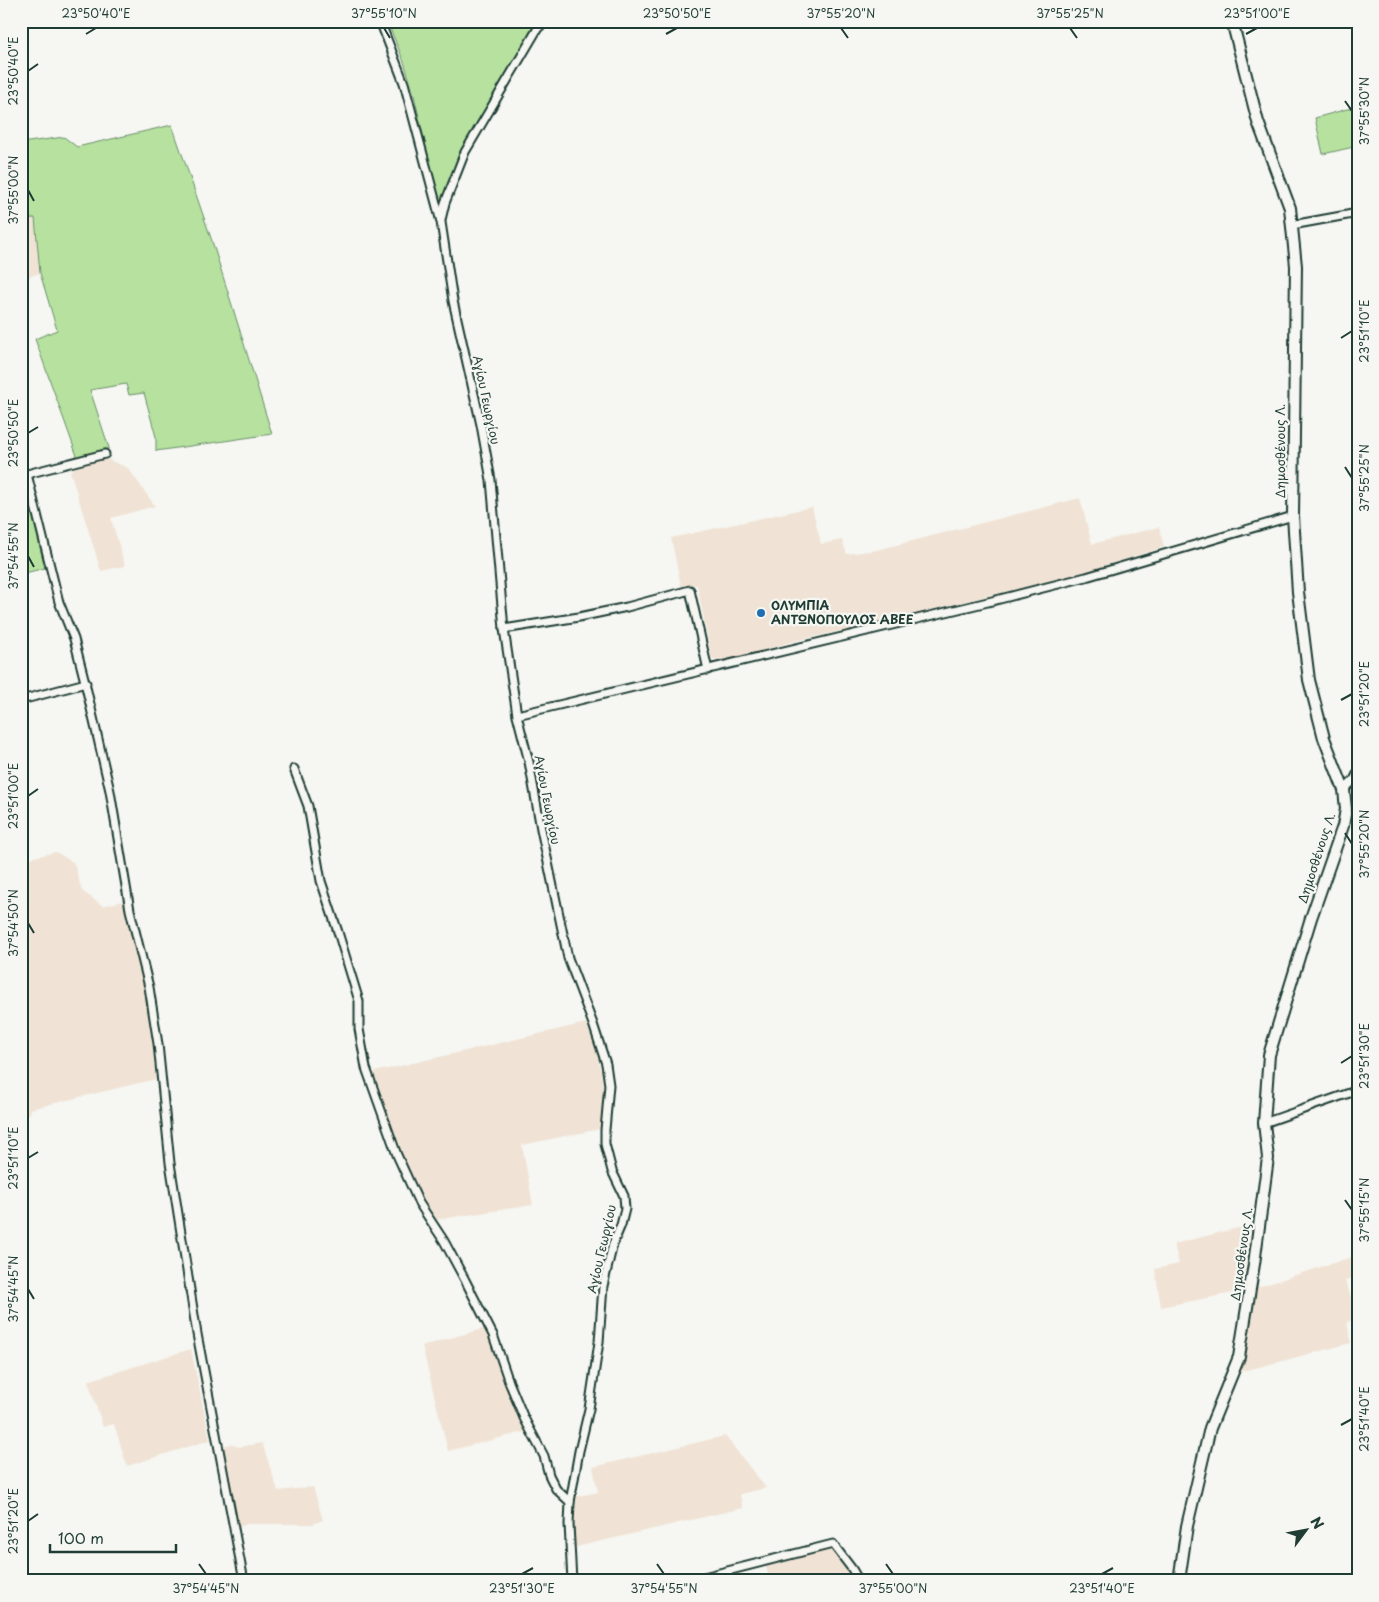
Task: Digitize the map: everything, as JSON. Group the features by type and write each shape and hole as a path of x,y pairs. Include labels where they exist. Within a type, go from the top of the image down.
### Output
{"street":[{"name":"Αγίου Γεωργίου","path":"380,21 407,92 441,222 453,301 481,425 491,480 504,629 517,715 529,762 540,829 568,958 606,1064 609,1085 605,1144 612,1171 624,1196 625,1209 602,1286 598,1342 589,1409 570,1502 569,1524 572,1581"},
{"path":"441,222 445,203 464,152 538,28 546,21"},
{"name":"Δημοσθένους Λ.","path":"1179,1581 1187,1526 1210,1428 1239,1357 1268,1158 1264,1124 1269,1055 1311,918 1343,826 1346,810 1344,790 1324,738 1309,680 1298,592 1293,516 1296,266 1290,208 1258,122 1232,21"},
{"path":"1292,225 1358,213"},
{"path":"105,454 27,474 59,602 74,640 86,683 110,791 130,910 150,987 170,1163 197,1334 244,1581"},
{"path":"517,715 1076,579 1293,516"},
{"path":"504,629 627,607 690,590 708,670"},
{"path":"21,700 86,683"},
{"path":"294,769 308,806 321,881 359,1001 359,1029 366,1068 397,1155 419,1203 461,1272 493,1335 516,1400 544,1456 549,1475 556,1489 570,1502"},
{"path":"1344,790 1354,780 1358,772"},
{"path":"1264,1124 1358,1090"},
{"path":"688,1581 833,1544 859,1581"}],"shaded area":[{"path":"35,218 40,273 26,278 29,295 21,298 21,219"},
{"path":"107,459 128,468 155,506 111,518 125,566 101,571 70,471 76,467"},
{"path":"1080,498 1092,544 1159,527 1164,547 1085,572 869,625 795,641 728,660 712,660 697,585 681,586 671,538 812,507 821,544 842,540 847,554 877,550"},
{"path":"56,852 74,863 82,891 103,906 123,901 147,998 156,1079 30,1109 30,1114 21,1117 21,860"},
{"path":"586,1023 596,1050 604,1092 600,1129 522,1145 533,1205 435,1220 402,1162 370,1073"},
{"path":"1250,1225 1243,1291 1161,1307 1155,1269 1179,1264 1174,1244"},
{"path":"1352,1257 1358,1271 1358,1276 1345,1281 1358,1314 1358,1319 1347,1322 1351,1343 1236,1373 1252,1289"},
{"path":"486,1328 528,1431 448,1451 422,1346"},
{"path":"191,1349 210,1440 127,1466 114,1424 103,1427 88,1381"},
{"path":"725,1436 766,1488 740,1494 743,1508 572,1548 574,1497 598,1492 593,1467"},
{"path":"21,1437 28,1465 21,1466"},
{"path":"262,1443 278,1491 313,1487 323,1520 313,1524 247,1524 240,1527 237,1532 221,1446 231,1444 238,1447"},
{"path":"832,1547 856,1581 770,1581 765,1564"}],"green space":[{"path":"387,21 538,21 532,28 462,148 439,204 413,91 404,62"},
{"path":"1358,106 1358,146 1323,154 1315,118"},
{"path":"172,125 212,241 272,434 156,451 156,437 144,393 129,395 126,384 90,390 109,448 77,456 35,339 57,330 40,273 35,218 21,219 21,143 64,137 77,147"},
{"path":"21,478 24,478 45,568 21,574"}],"place":[{"name":"ΟΛΥΜΠΙΑ ΑΝΤΩΝΟΠΟΥΛΟΣ ΑΒΕΕ","path":"761,613"}]}
